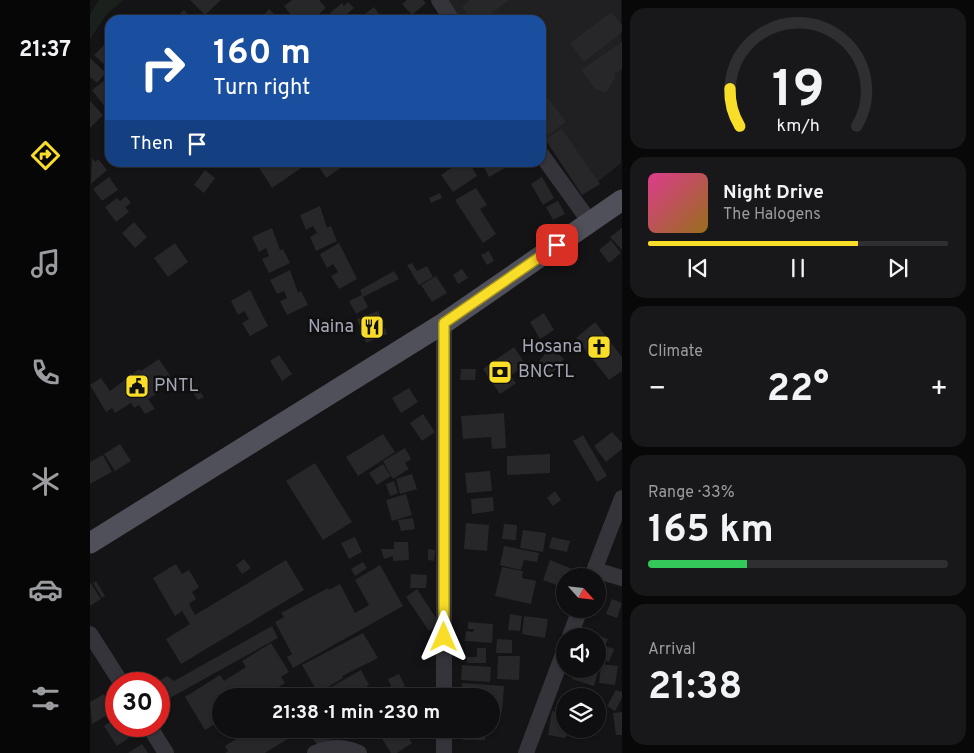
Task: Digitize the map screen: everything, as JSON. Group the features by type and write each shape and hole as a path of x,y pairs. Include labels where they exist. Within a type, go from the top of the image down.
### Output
{"main road":[{"path":"90,543 444,323 622,200"}],"street":[{"path":"439,0 449,15"},
{"path":"546,161 590,222"},
{"path":"444,323 444,688"},
{"path":"595,568 622,498"},
{"path":"606,575 622,578"},
{"path":"90,634 114,672"},
{"path":"526,753 556,673"},
{"path":"156,737 166,753"},
{"path":"444,738 444,753"},
{"path":"315,753 325,748 339,747 359,753"}],"shaded area":[{"path":"99,0 123,0 105,15 90,39 90,14"},
{"path":"442,0 621,0 621,163 589,189 546,135 546,15 451,15"}],"building":[{"path":"190,0 221,0 205,15"},
{"path":"292,0 319,0 326,8 318,15 291,15 284,6"},
{"path":"407,0 423,0 426,3 412,15 402,4"},
{"path":"470,0 509,0 490,15 468,15 462,7"},
{"path":"348,2 354,8 346,15 332,15 330,13 342,3 344,6"},
{"path":"374,7 380,15 363,15"},
{"path":"269,9 275,15 264,15"},
{"path":"184,10 188,15 178,15"},
{"path":"611,12 622,25 622,32 584,62 570,43"},
{"path":"622,42 622,69 614,74 616,76 606,93 595,89 581,70"},
{"path":"104,45 105,65 94,55"},
{"path":"90,58 105,74 97,83 90,77"},
{"path":"105,80 105,107 92,90"},
{"path":"546,95 566,122 547,136 546,135"},
{"path":"90,101 103,115 90,128"},
{"path":"562,129 600,184 582,195 546,138"},
{"path":"92,158 95,162 98,159 107,170 91,184"},
{"path":"259,167 303,167 272,188"},
{"path":"319,167 342,167 326,178"},
{"path":"453,167 472,167 477,176 453,192 441,175"},
{"path":"484,167 506,167 489,177"},
{"path":"205,170 215,178 204,193 194,185"},
{"path":"109,177 118,190 102,201 93,189"},
{"path":"542,177 554,198 543,205 531,184"},
{"path":"476,188 487,205 480,209 496,234 483,243 455,200"},
{"path":"440,193 442,198 431,203 429,198"},
{"path":"126,196 131,203 125,207 129,212 116,222 105,207 117,198 120,201"},
{"path":"558,201 565,214 553,220 546,207"},
{"path":"320,206 327,228 331,226 337,241 316,251 310,237 317,233 313,226 306,230 300,215"},
{"path":"134,222 147,237 135,248 122,233"},
{"path":"272,228 280,250 283,249 290,263 269,273 262,259 269,256 266,248 259,252 252,237"},
{"path":"622,228 622,250 610,237"},
{"path":"611,240 621,253 609,263 599,250"},
{"path":"175,243 188,262 168,277 154,258"},
{"path":"339,243 357,279 339,289 331,276 338,272 333,264 327,268 320,254"},
{"path":"489,251 494,261 487,265 481,255"},
{"path":"412,263 417,271 427,266 433,277 419,285 407,265"},
{"path":"462,269 468,278 458,284 453,275"},
{"path":"290,270 298,293 301,291 308,305 287,315 280,301 287,298 284,291 277,294 270,280"},
{"path":"394,271 399,279 363,297 368,307 356,314 349,301 362,295 360,290"},
{"path":"436,276 447,293 432,302 421,285"},
{"path":"250,290 268,326 250,336 242,323 249,319 244,311 238,315 231,301"},
{"name":"Naina","path":"378,311 387,334 366,343 357,319"},
{"path":"544,313 554,330 540,339 530,322"},
{"name":"Hosana","path":"595,322 622,357 622,371 609,380 576,338"},
{"name":"BNCTL","path":"514,347 526,365 510,376 516,383 500,394 483,369"},
{"path":"551,347 564,359 549,377 535,366"},
{"path":"279,355 292,374 282,381 270,361"},
{"name":"PNTL","path":"159,359 171,377 153,389 156,394 148,399 155,409 145,414 139,405 134,408 131,403 115,413 112,408 106,412 90,385 101,378 110,391 139,369 141,371"},
{"path":"461,369 476,369 475,380 460,380"},
{"path":"196,386 204,397 198,400 191,390"},
{"path":"409,388 418,402 401,413 392,398"},
{"path":"504,413 506,448 492,449 491,437 463,439 461,416"},
{"path":"423,414 435,432 422,441 410,423"},
{"path":"612,432 622,443 622,449 606,462 594,446"},
{"path":"383,434 395,452 358,476 346,457"},
{"path":"583,435 607,476 597,482 573,441"},
{"path":"120,444 131,461 115,471 104,454"},
{"path":"405,448 411,459 405,463 409,469 393,479 383,461"},
{"path":"550,454 550,473 507,475 507,456"},
{"path":"103,455 112,472 90,484 90,462"},
{"path":"315,463 352,522 323,540 286,481"},
{"path":"383,464 391,476 377,485 369,473"},
{"path":"490,471 492,491 467,493 465,473"},
{"path":"412,474 417,489 400,494 396,479"},
{"path":"394,481 398,493 390,496 386,484"},
{"path":"555,491 561,500 553,506 547,498"},
{"path":"406,494 412,515 392,521 386,500"},
{"path":"493,497 494,511 472,514 471,499"},
{"path":"413,518 415,529 401,531 398,520"},
{"path":"466,523 489,525 487,551 464,549"},
{"path":"504,524 517,525 516,540 502,539"},
{"path":"523,530 546,533 543,552 520,548"},
{"path":"355,537 362,552 349,559 341,543"},
{"path":"552,537 570,541 567,552 549,548"},
{"path":"394,542 408,542 409,560 393,561 393,556 384,559 381,549 394,549"},
{"path":"504,546 539,553 537,562 524,560 521,570 500,565"},
{"path":"428,549 435,550 434,561 428,560"},
{"path":"244,559 251,568 242,574 236,565"},
{"path":"286,560 304,590 181,664 166,639 190,624 182,611 175,616 153,578 176,564 182,574 189,570 199,587 192,592 196,599 189,604 195,615"},
{"path":"550,560 570,568 556,568 556,585 543,580"},
{"path":"363,562 367,568 355,576 351,569"},
{"path":"380,565 403,606 293,668 287,657 292,654 275,622 284,617 281,613 328,588 329,590 340,584 355,613 369,605 355,580"},
{"path":"502,567 523,571 522,578 536,581 531,604 495,596"},
{"path":"411,574 427,575 426,588 410,588"},
{"path":"96,581 105,596 102,598 93,583"},
{"path":"90,582 101,599 90,606"},
{"path":"417,589 440,624 429,631 406,597"},
{"path":"612,599 622,603 617,618 606,614"},
{"path":"510,614 522,616 520,631 508,630"},
{"path":"524,616 548,619 545,638 522,634"},
{"path":"468,622 493,624 492,643 465,641 466,631 473,632 474,629 468,629"},
{"path":"272,626 278,638 170,698 170,678 174,681"},
{"path":"363,633 378,658 342,676 343,678 326,688 315,688 302,665"},
{"path":"497,639 512,640 512,653 496,653"},
{"path":"271,643 289,672 281,677 285,683 277,688 212,688 212,726 205,730 185,697 220,675 224,681 246,667 242,661"},
{"path":"606,646 614,649 609,662 606,661"},
{"path":"477,648 486,648 486,663 467,663 467,657 477,657"},
{"path":"498,656 520,656 519,680 497,679"},
{"path":"462,665 491,667 490,682 461,680"},
{"path":"606,665 618,666 615,685 599,683 600,678 606,678"},
{"path":"361,670 369,685 364,688 331,687"},
{"path":"399,674 405,686 401,688 387,688 391,686 388,679"},
{"path":"572,678 596,678 594,686"},
{"path":"462,683 504,686 502,712 500,712 500,688 462,688"},
{"path":"616,690 622,692 622,698 615,711 607,706"},
{"path":"104,694 105,696 105,716 92,724 90,702"},
{"path":"552,711 556,712 556,736 548,735"},
{"path":"622,712 622,735 616,735 613,713"},
{"path":"111,737 130,737 117,746"},
{"path":"238,738 289,738 265,753 225,753 228,751 225,746"},
{"path":"330,738 331,739 319,747 313,739"},
{"path":"382,738 409,738 412,743 397,753 391,753"},
{"path":"463,738 485,738 485,740 463,740"},
{"path":"142,744 148,753 128,753"}],"place":[{"name":"Naina","path":"372,327"},
{"name":"Hosana","path":"599,347"},
{"name":"BNCTL","path":"500,372"},
{"name":"PNTL","path":"137,386"}],"route":[{"path":"444,637 444,323 557,245"}]}
